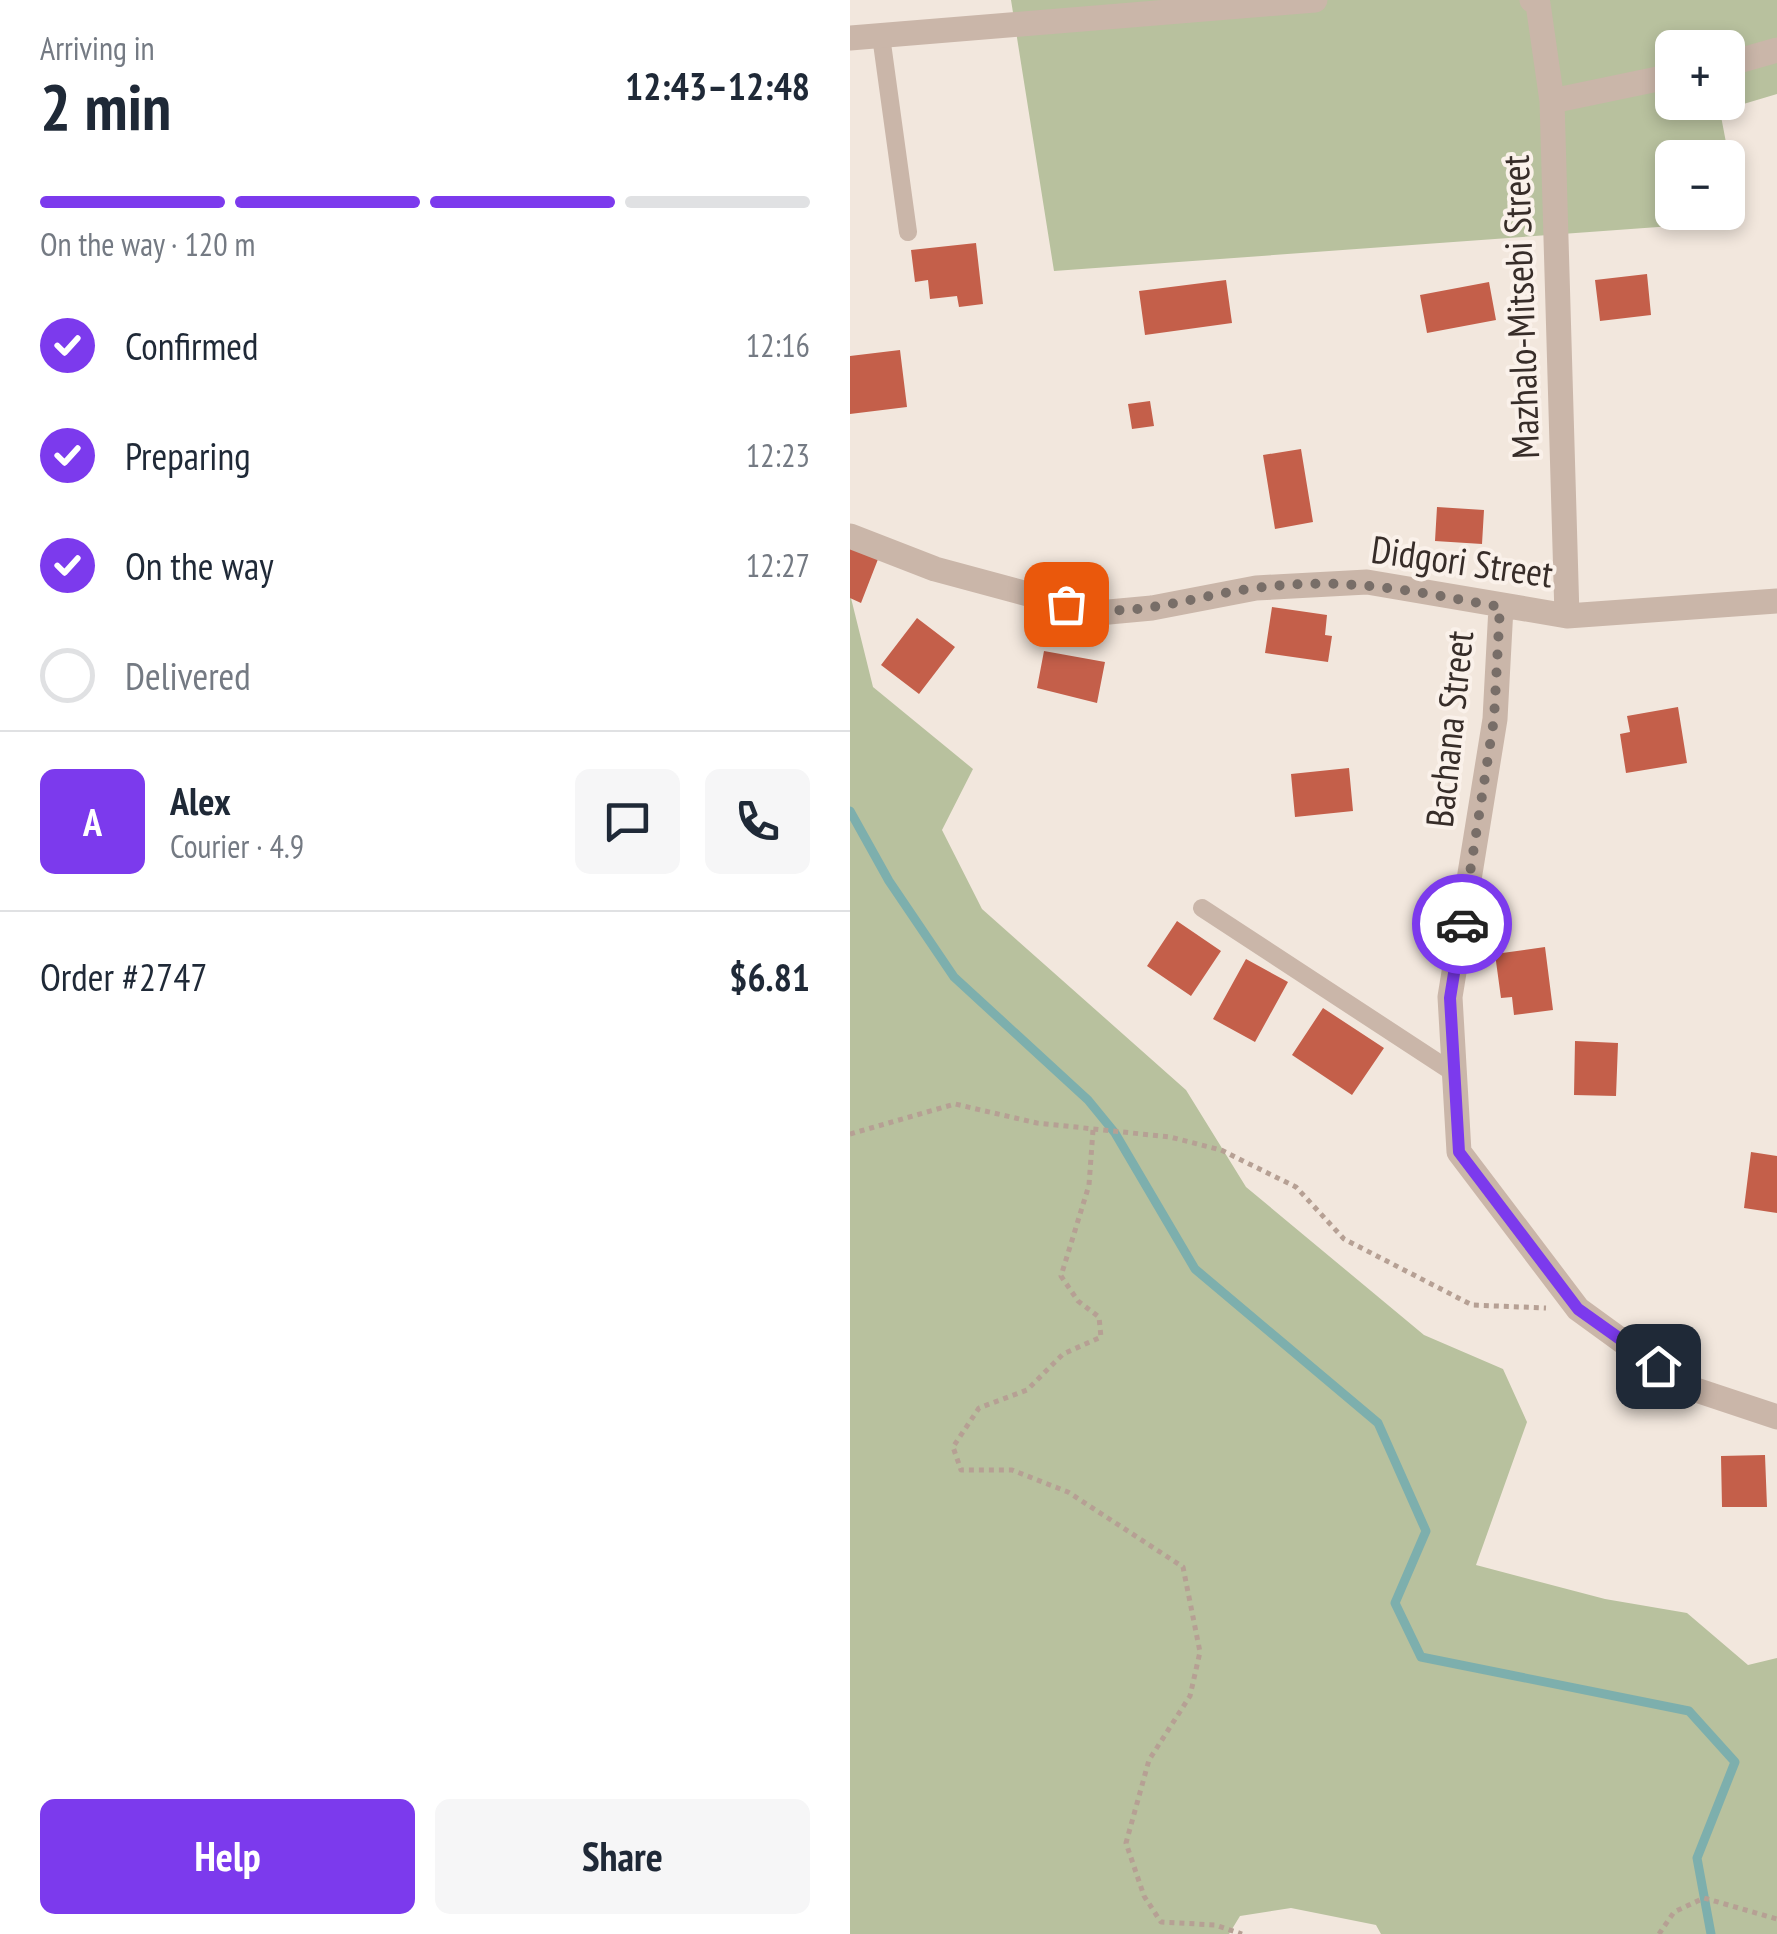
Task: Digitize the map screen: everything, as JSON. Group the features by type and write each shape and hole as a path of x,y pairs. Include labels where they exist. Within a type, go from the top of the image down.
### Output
{"street":[{"path":"850,38 1316,0"},
{"name":"Mazhalo-Mitsebi Street","path":"1532,0 1538,4 1552,101 1567,616"},
{"path":"1745,59 1777,50"},
{"path":"1552,101 1655,80"},
{"name":"Didgori Street","path":"850,536 935,569 1098,613 1152,608 1256,588 1367,582 1567,616 1777,601"},
{"name":"Bachana Street","path":"1500,607 1494,719 1450,998 1459,1152 1578,1309 1684,1386 1777,1417"}],"lane":[{"path":"881,36 908,232"},
{"path":"1202,908 1454,1073"}],"path":[{"path":"850,1134 955,1104 1093,1130 1170,1137 1220,1150 1296,1188 1344,1239 1472,1306 1578,1309"},
{"path":"1093,1130 1089,1185 1061,1276 1078,1302 1099,1317 1101,1337 1063,1354 1027,1390 979,1408 954,1447 961,1470 1012,1470 1068,1492 1183,1568 1200,1652 1190,1696 1150,1760 1126,1843 1144,1896 1161,1922 1215,1925 1242,1934"},
{"path":"1659,1934 1674,1912 1704,1898 1777,1919"}],"green space":[{"path":"1011,0 1777,0 1777,94 1745,104 1745,30 1655,30 1655,120 1722,120 1726,140 1655,140 1655,227 1054,271"},
{"path":"850,594 873,687 973,769 942,830 982,909 1186,1090 1246,1187 1424,1335 1503,1369 1527,1422 1476,1565 1605,1599 1687,1613 1748,1665 1777,1658 1777,1934 1381,1934 1376,1925 1291,1908 1240,1916 1229,1934 850,1934"}],"building":[{"path":"976,243 983,304 959,307 957,296 930,299 928,280 915,282 911,250"},
{"path":"1647,274 1651,315 1600,321 1595,280"},
{"path":"1226,280 1232,323 1145,335 1139,291"},
{"path":"1489,282 1496,320 1427,333 1420,295"},
{"path":"900,350 907,407 850,414 850,356"},
{"path":"1150,401 1154,426 1132,429 1128,404"},
{"path":"1301,449 1313,522 1275,529 1263,455"},
{"path":"1437,507 1484,510 1482,544 1435,541"},
{"path":"850,542 880,554 861,603 850,598"},
{"path":"1272,607 1327,615 1325,635 1332,636 1328,662 1265,653"},
{"path":"917,618 955,647 919,694 881,665"},
{"path":"1044,651 1105,662 1097,703 1037,688"},
{"path":"1678,707 1687,763 1626,773 1620,734 1630,732 1627,716"},
{"path":"1349,768 1353,811 1295,817 1291,774"},
{"path":"1177,921 1221,951 1191,996 1147,966"},
{"path":"1545,947 1553,1010 1514,1015 1512,997 1501,998 1495,954"},
{"path":"1246,959 1288,982 1255,1042 1213,1019"},
{"path":"1323,1008 1384,1048 1352,1095 1292,1055"},
{"path":"1575,1041 1618,1043 1616,1096 1574,1095"},
{"path":"1751,1152 1777,1156 1777,1213 1744,1208"},
{"path":"1765,1455 1767,1507 1722,1507 1721,1456"}],"waterway":[{"path":"850,811 889,881 954,977 1088,1100 1115,1133 1195,1269 1378,1423 1426,1531 1395,1603 1421,1657 1689,1711 1735,1762 1697,1858 1711,1934"}],"way so far":[{"path":"1066,604 1098,613 1152,608 1256,588 1367,582 1500,607 1494,719 1462,924"}],"route":[{"path":"1462,924 1450,998 1459,1152 1578,1309 1658,1366"}]}
